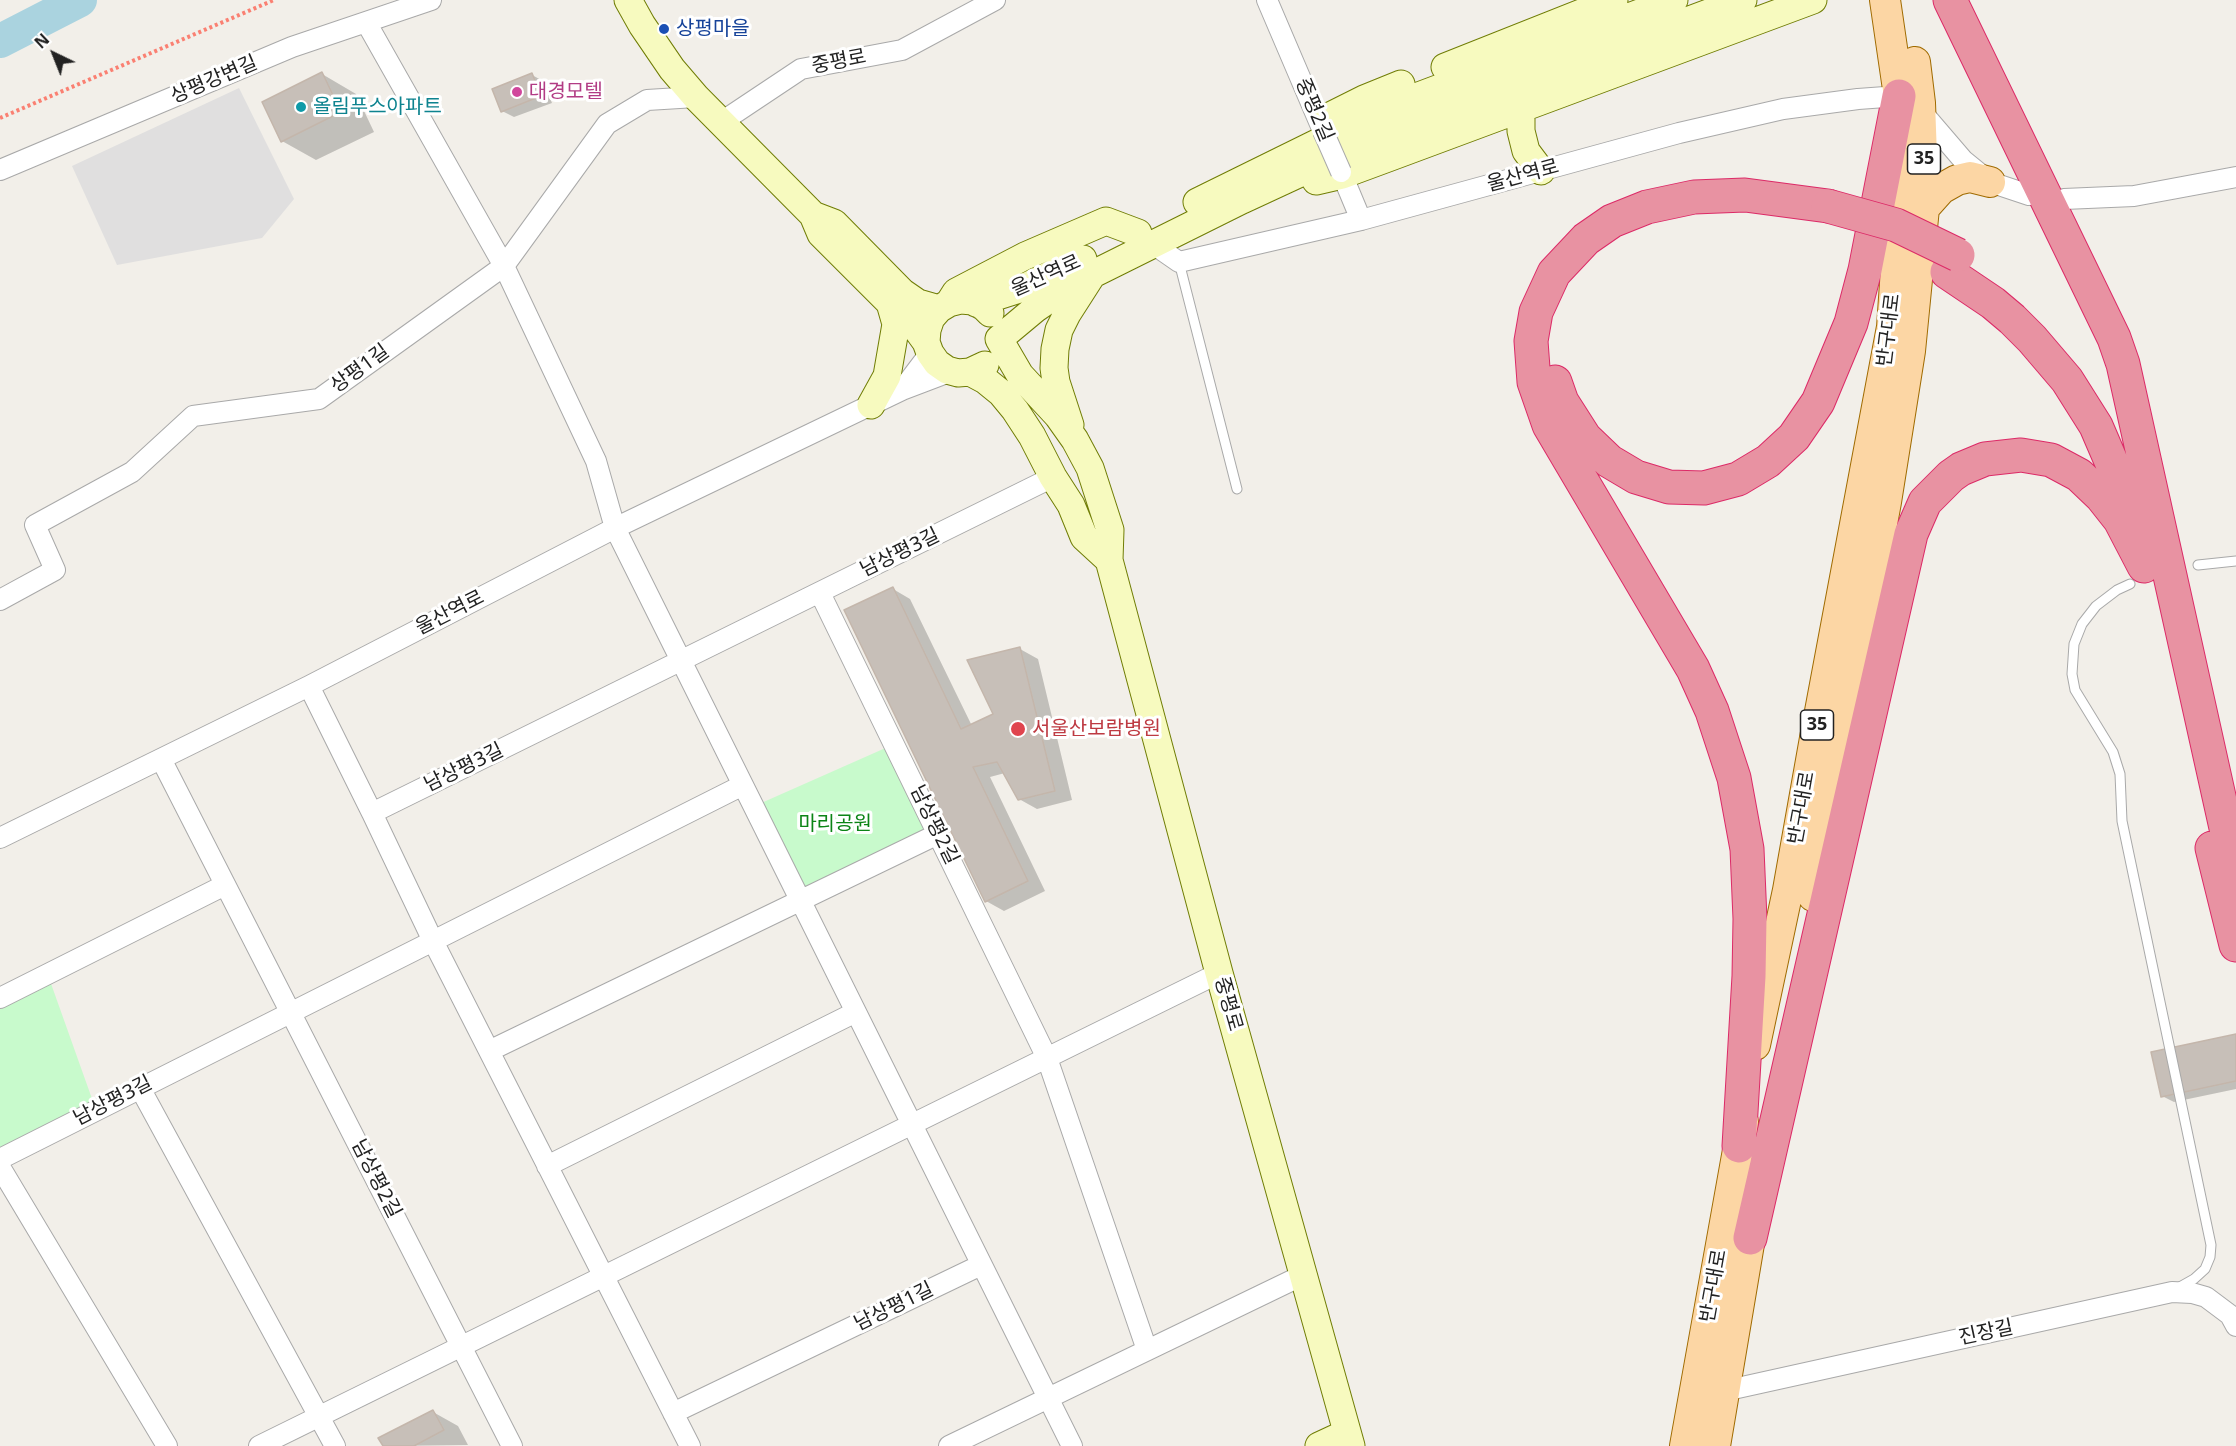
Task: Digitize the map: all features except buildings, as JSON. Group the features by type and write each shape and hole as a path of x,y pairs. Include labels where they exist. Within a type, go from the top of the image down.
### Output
{"highway":[{"path":"1950,0 2103,311 2114,338 2122,364 2236,873"},
{"path":"1827,214 1702,215 1653,224 1636,230 1621,237 1594,256 1566,292 1554,324 1551,348 1553,375 1562,402 1585,438 1610,461 1636,477 1669,487 1686,489 1713,486 1738,479 1768,462 1794,437 1818,402 1851,323 1910,104"},
{"path":"1738,1146 1749,976 1750,919 1747,849 1734,778 1712,711 1693,669 1557,442 1534,382 1531,341 1536,312 1554,273 1586,239 1612,221 1647,207 1669,202 1711,196 1745,195 1827,214 1867,232 1952,264 2008,292 2072,359 2129,448 2154,513"},
{"path":"1952,264 2012,319 2051,360 2082,402 2096,426 2122,489 2137,575"},
{"path":"1750,1238 1911,534 1925,502 1941,484 1956,472 1985,459 2021,455 2051,460 2079,475 2113,509 2129,535 2137,575 2236,945"}],"main road":[{"path":"628,0 672,69 696,98 813,214 834,223 902,292 918,303 944,306 961,300 976,303 993,315 998,326 997,350 991,360 981,368 961,372"},
{"path":"1238,191 1321,127 1364,99 1614,0"},
{"name":"울산역로","path":"976,303 1023,288 1145,239 1238,191 1392,106 1674,0"},
{"name":"울산역로","path":"1238,191 1743,0"},
{"path":"1238,191 1341,174 1813,0"},
{"name":"반구대로","path":"1715,1446 1750,1238 1888,490 1910,351 1924,208 1924,161 1885,0"},
{"name":"반구대로","path":"1685,1446 1756,1041 1788,890 1892,327 1902,180 1910,104 1905,0"},
{"path":"1521,109 1521,130 1526,151 1541,171"},
{"path":"1924,208 1941,189 1957,180 1970,177 1990,182"},
{"path":"813,214 821,234 918,331 937,363 985,380 1001,393 1032,436 1053,477 1071,505 1084,537 1109,560"},
{"path":"928,348 927,330 931,318 956,292 1005,266 1106,221 1145,239"},
{"name":"울산역로","path":"999,339 1035,309 1067,287 1092,274 1145,239"},
{"path":"1075,441 1056,382 1054,349 1059,330 1067,314 1092,274"},
{"path":"870,405 887,376 896,324 890,303"},
{"path":"999,339 1020,375 1058,416 1075,441"},
{"name":"중평로","path":"1075,441 1090,468 1110,531 1109,560 1219,973 1349,1439"},
{"path":"1319,1446 1349,1439"}],"street":[{"name":"상평강변길","path":"0,170 292,47 431,0"},
{"name":"중평로","path":"720,123 801,69 902,50 995,0"},
{"name":"중평2길","path":"1267,0 1361,220"},
{"path":"366,22 504,266 596,461 615,528 1072,1446"},
{"name":"상평1길","path":"0,600 55,570 36,525 132,472 193,416 319,399 504,266 608,124 647,100 696,98"},
{"name":"울산역로","path":"1179,262 1361,220 1679,133 1783,109 1858,99 1910,104"},
{"path":"1910,104 1963,160 1990,182 2029,195"},
{"path":"2064,199 2134,196 2236,177"},
{"path":"1145,239 1179,262"},
{"path":"902,390 928,348"},
{"name":"울산역로","path":"0,838 309,686 615,528 902,390 961,372"},
{"name":"남상평3길","path":"372,813 1053,477"},
{"name":"남상평2길","path":"820,593 1047,1058"},
{"path":"309,686 432,939 690,1446"},
{"path":"161,759 290,1011"},
{"name":"남상평3길","path":"0,1159 432,939 743,785"},
{"path":"489,1051 938,834"},
{"path":"0,998 225,885"},
{"path":"259,1446 1219,973"},
{"name":"남상평2길","path":"290,1011 512,1446"},
{"path":"547,1166 856,1012"},
{"path":"1047,1058 1147,1350"},
{"path":"140,1088 335,1446"},
{"path":"0,1167 167,1446"},
{"name":"남상평1길","path":"673,1413 981,1265"},
{"path":"949,1446 1304,1275"},
{"name":"진장길","path":"1724,1391 2172,1292 2192,1293 2206,1297 2230,1315 2236,1326"}],"lane":[{"path":"1179,262 1236,489"},
{"path":"2198,566 2236,561"},
{"path":"2137,575 2096,606 2082,624 2074,644 2072,674 2075,690 2113,752 2120,774 2122,821 2211,1245 2210,1257 2205,1269 2194,1279 2172,1292"}],"path":[{"path":"0,118 274,0"}],"shaded area":[{"path":"239,88 294,199 262,238 117,265 72,166"}],"green space":[{"name":"마리공원","path":"890,746 930,830 803,893 759,804"},
{"path":"49,978 96,1110 0,1153 0,1004"}],"waterway":[{"path":"0,41 80,0"}],"place":[{"name":"상평마을","path":"664,29"},
{"name":"대경모텔","path":"517,92"},
{"name":"올림푸스아파트","path":"301,107"},
{"name":"서울산보람병원","path":"1018,729"}]}
